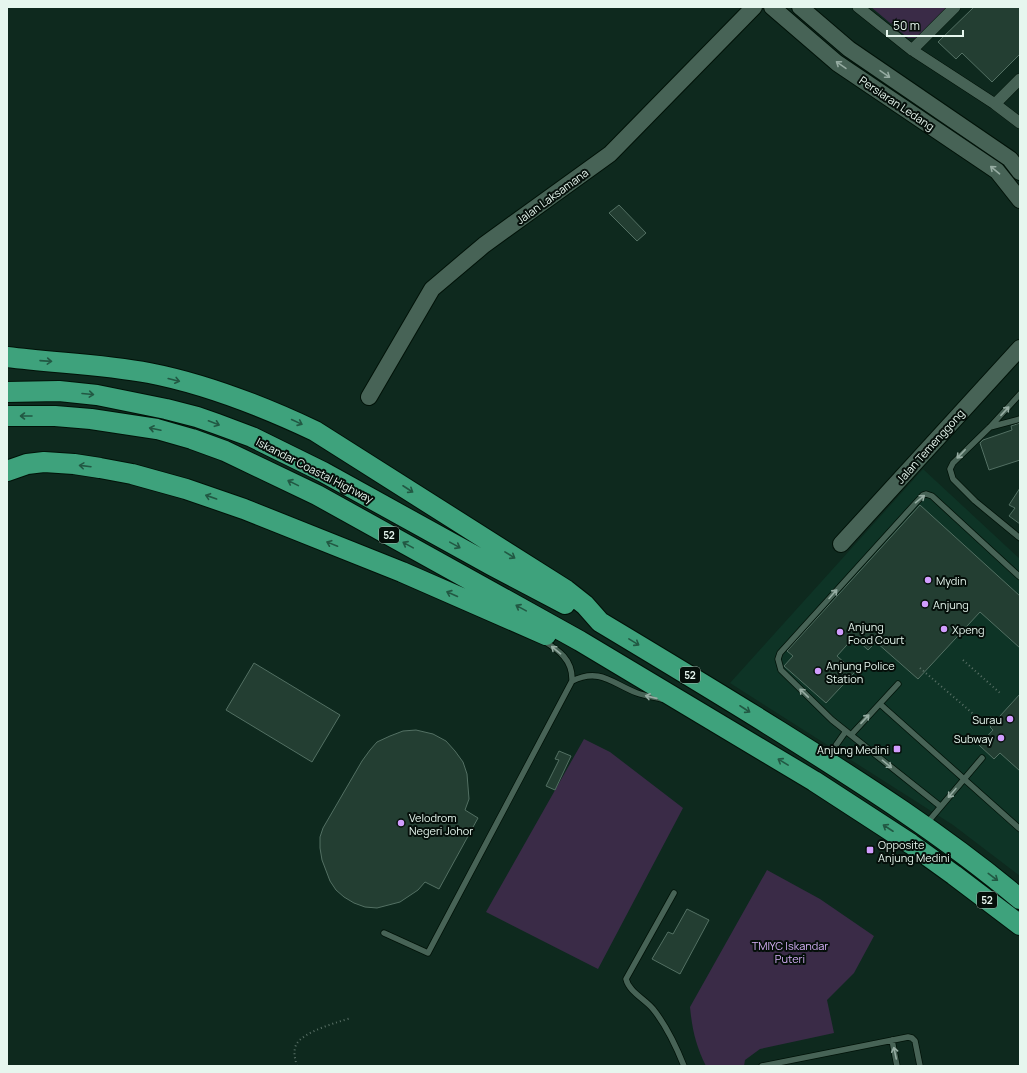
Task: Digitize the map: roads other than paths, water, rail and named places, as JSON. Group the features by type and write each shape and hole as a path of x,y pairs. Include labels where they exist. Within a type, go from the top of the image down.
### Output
{"highway":[{"path":"7,357 76,363 149,373 234,396 277,413 315,431 566,590 585,605 600,622"},
{"name":"Iskandar Coastal Highway","path":"7,392 59,391 97,394 166,408 197,417 245,435 323,472 493,566 600,622"},
{"name":"Iskandar Coastal Highway","path":"7,416 91,418 125,423 157,429 192,439 225,451 317,495 580,641"},
{"path":"7,471 28,464 44,462 74,464 132,474 180,487 244,509 402,572 554,639 580,641"},
{"name":"52","path":"600,622 727,698 826,760 924,826 1020,898"},
{"name":"52","path":"580,641 814,781 911,844 1020,926"}],"street":[{"name":"Jalan Laksamana","path":"369,397 432,289 484,245 610,154 754,7"},
{"name":"Persiaran Ledang","path":"772,7 837,63 997,171 1020,200"},
{"name":"Persiaran Ledang","path":"800,7 849,49 1010,160 1020,172"},
{"path":"858,7 912,50 995,104 1020,123"},
{"path":"912,50 955,7"},
{"path":"995,104 1020,79"},
{"name":"Jalan Temenggong","path":"841,544 1020,348"}],"lane":[{"path":"1020,394 990,427 953,463 951,474 953,479 963,489 1020,538"},
{"path":"990,427 1020,419"},
{"path":"940,806 832,720 781,670 778,660 780,653 921,496 926,494 932,496 1020,577"},
{"path":"384,933 428,953 572,681 570,666 561,654 552,646 534,635 527,627"},
{"path":"572,681 581,676 598,675 638,694 689,706"},
{"path":"851,735 898,684"},
{"path":"880,704 1020,829"},
{"path":"826,760 846,731"},
{"path":"924,826 982,758"},
{"path":"674,893 626,979 629,986 651,1007 663,1024 684,1066"},
{"path":"762,1066 908,1037 915,1041 920,1066"},
{"path":"892,1040 897,1066"}],"place":[{"name":"Mydin","path":"928,580"},
{"name":"Anjung","path":"925,604"},
{"name":"Xpeng","path":"944,629"},
{"name":"Anjung Food Court","path":"840,632"},
{"name":"Anjung Police Station","path":"818,671"},
{"name":"Surau","path":"1010,719"},
{"name":"Subway","path":"1001,738"},
{"name":"Anjung Medini","path":"897,749"},
{"name":"Velodrom Negeri Johor","path":"401,823"},
{"name":"Opposite Anjung Medini","path":"870,850"}],"park label":[{"name":"TMIYC Iskandar Puteri","path":"790,951"}]}
